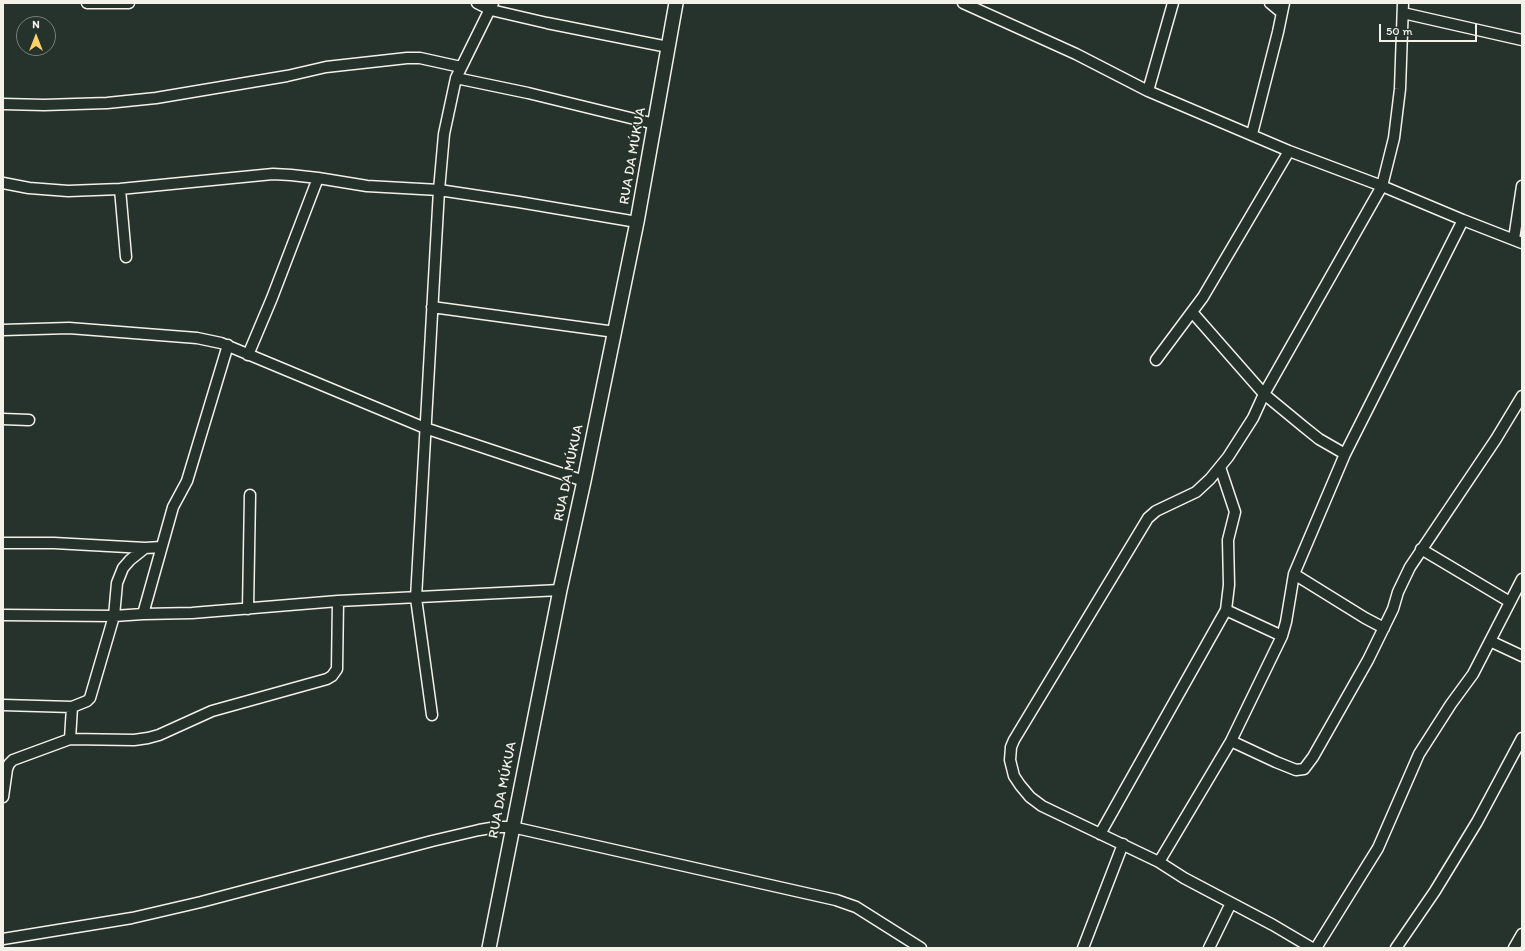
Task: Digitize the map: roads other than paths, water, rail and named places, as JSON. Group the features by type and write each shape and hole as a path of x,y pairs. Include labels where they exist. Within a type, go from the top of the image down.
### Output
{"street":[{"path":"87,3 129,3"},
{"path":"477,3 492,6 547,23 668,47"},
{"name":"RUA DA MÚKUA","path":"489,948 560,590 637,222 676,3"},
{"path":"963,3 1076,54 1148,91 1289,151 1382,186 1518,241 1522,186"},
{"path":"1148,91 1173,3"},
{"path":"1270,3 1282,14"},
{"path":"1252,134 1284,3"},
{"path":"432,715 416,598 439,190 444,134 456,78 492,6"},
{"path":"1312,948 1273,925 1184,878 1159,862 1042,806 1030,797 1020,786 1010,768 1011,747 1148,518 1156,512 1196,492 1228,457 1253,418 1264,394 1382,186 1394,138 1400,89 1403,8 1522,40"},
{"path":"3,104 52,105 107,103 156,98 288,76 326,67 407,58 420,58 461,67"},
{"path":"456,78 528,93 655,124"},
{"path":"1156,360 1192,312 1289,151"},
{"path":"3,183 29,188 68,191 120,189 273,174 318,178 396,189 439,190 637,222"},
{"path":"248,355 272,298 318,178"},
{"path":"120,189 126,257"},
{"path":"1159,862 1231,741 1282,636 1286,622 1294,574 1345,454 1463,220"},
{"path":"432,306 615,332"},
{"path":"1192,312 1264,394 1319,439 1345,454"},
{"path":"3,330 76,329 197,338 228,345 248,355 425,428 584,481"},
{"path":"143,614 173,507 186,481 228,345"},
{"path":"1231,741 1296,770 1304,769 1313,757 1368,660 1384,628 1410,567 1496,439 1522,396"},
{"path":"3,419 29,420"},
{"path":"1100,834 1226,610 1228,585 1228,540 1235,512 1220,467"},
{"path":"248,609 250,495"},
{"path":"3,543 54,543 145,548 161,547"},
{"path":"3,706 72,707 87,701 90,698 114,616 117,583 123,568 130,560 145,548"},
{"path":"1421,549 1510,602"},
{"path":"1294,574 1365,618 1384,628"},
{"path":"1316,948 1378,848 1419,754 1451,704 1473,674 1522,579"},
{"path":"3,615 114,616 192,613 338,601 560,590"},
{"path":"3,797 9,764 13,760 70,739 134,740 148,738 159,735 212,711 327,679 332,676 337,669 338,601"},
{"path":"1226,610 1282,636"},
{"path":"1490,641 1522,656"},
{"path":"70,739 72,707"},
{"path":"1396,948 1435,891 1477,822 1522,738"},
{"path":"3,939 132,918 201,902 440,839 497,827 512,828 836,900 856,907 921,948"},
{"path":"1083,948 1123,844"},
{"path":"1209,948 1231,903"},
{"path":"1514,948 1522,934"}]}
